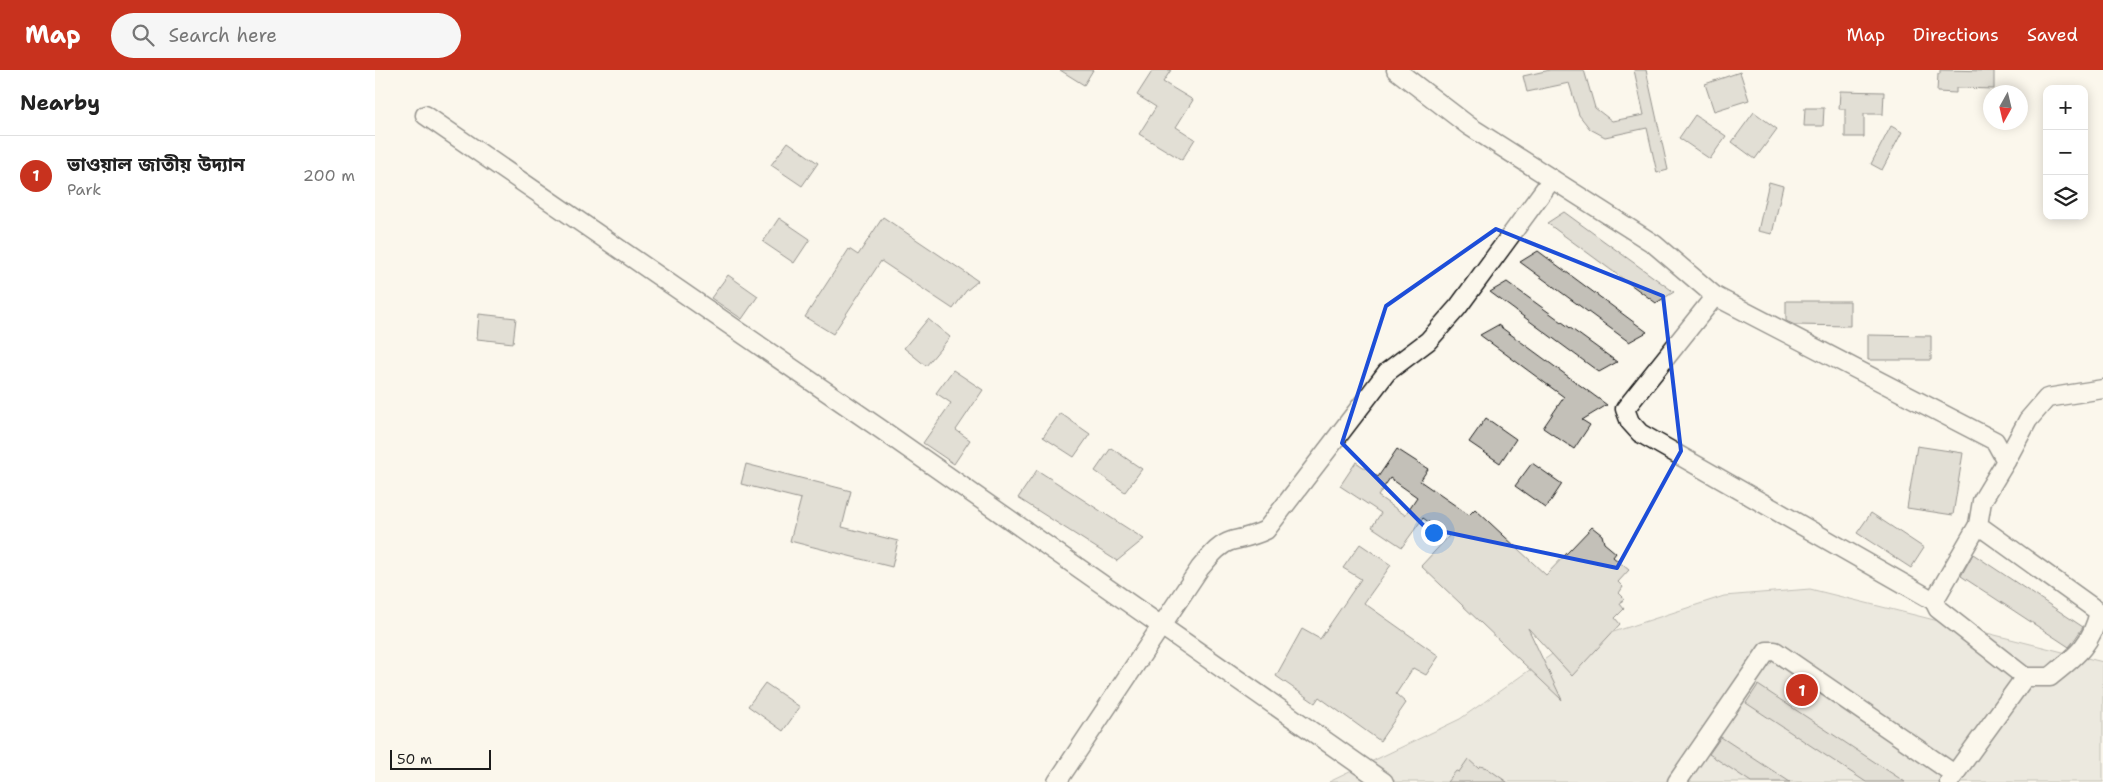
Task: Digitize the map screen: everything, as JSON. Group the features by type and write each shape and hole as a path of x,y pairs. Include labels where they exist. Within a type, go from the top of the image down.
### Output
{"street":[{"path":"1397,70 1469,126 1654,244 1715,296 1995,441 2006,461"},
{"path":"425,115 882,430 1384,782"},
{"path":"1057,782 1200,568 1213,553 1229,542 1253,537 1266,530 1387,372 1428,341 1458,307 1552,179"},
{"path":"1715,296 1625,409 1630,422 1640,433 1934,601 1938,609 2025,676 2050,677 2075,656 2094,633 2101,612 1978,525"},
{"path":"1934,601 1978,525 1982,501 2028,420 2047,398 2103,389"},
{"path":"1677,782 1767,651 1775,651 1952,778 2025,676"}],"highlighted area":[{"path":"1496,229 1663,296 1681,451 1617,568 1426,528 1342,443 1386,306"}],"shaded area":[{"path":"1810,589 2103,662 2103,782 1329,782 1460,719 1558,650 1724,596"}],"building":[{"path":"1060,70 1093,70 1084,85"},
{"path":"1153,70 1171,70 1163,82 1193,100 1176,127 1195,139 1182,160 1139,134 1156,107 1137,95"},
{"path":"1550,70 1584,70 1595,108 1612,121 1644,115 1634,70 1646,70 1668,170 1657,173 1647,128 1605,137 1590,129 1579,115 1569,83 1527,92 1523,76"},
{"path":"1940,70 1994,71 1994,85 1983,85 1983,89 1956,88 1956,93 1937,92 1938,74 1940,74"},
{"path":"1740,72 1749,100 1714,111 1705,84"},
{"path":"1840,91 1884,92 1883,114 1864,114 1864,137 1845,137 1845,109 1839,109"},
{"path":"1805,108 1824,108 1823,126 1804,126"},
{"path":"1754,112 1777,129 1755,159 1732,142"},
{"path":"1695,115 1726,136 1710,159 1679,138"},
{"path":"1891,126 1902,132 1882,170 1871,164"},
{"path":"788,142 818,163 802,186 771,165"},
{"path":"1769,182 1783,186 1772,234 1758,231"},
{"path":"1564,212 1674,292 1656,303 1547,223"},
{"path":"883,217 978,281 966,291 953,309 881,261 833,334 805,317 849,249 858,255"},
{"path":"779,218 810,239 794,263 763,242"},
{"path":"1538,251 1647,332 1629,342 1520,262"},
{"path":"728,275 758,296 742,319 711,298"},
{"path":"1507,282 1617,362 1599,372 1490,292"},
{"path":"1786,301 1850,301 1850,326 1795,325 1786,321"},
{"path":"479,314 516,318 513,343 477,339"},
{"path":"928,319 950,337 926,366 904,348"},
{"path":"1498,325 1607,405 1582,420 1590,425 1574,449 1543,428 1564,397 1480,335"},
{"path":"1868,335 1931,336 1931,360 1868,360"},
{"path":"953,370 983,390 956,430 970,440 954,464 923,443 951,403 936,393"},
{"path":"1060,413 1090,434 1074,457 1043,437"},
{"path":"1486,418 1516,439 1500,463 1469,442"},
{"path":"1917,446 1963,453 1953,515 1907,508"},
{"path":"1111,448 1142,469 1125,492 1095,471"},
{"path":"1397,449 1428,469 1420,481 1469,515 1475,509 1546,575 1592,527 1602,535 1604,543 1616,553 1613,557 1629,570 1618,582 1623,587 1619,593 1624,598 1620,604 1624,609 1615,618 1620,624 1572,676 1528,628 1562,700 1421,566 1449,536 1423,518 1402,547 1372,527 1381,513 1340,486 1356,462 1378,477","holes":["1390,478 1417,497 1405,515 1378,496"]},
{"path":"1532,463 1562,484 1546,508 1515,486"},
{"path":"746,464 851,491 842,527 898,541 892,567 790,541 801,499 741,484"},
{"path":"1037,470 1144,539 1117,561 1018,498"},
{"path":"1871,513 1924,548 1911,568 1857,533"},
{"path":"1360,544 1391,565 1364,603 1439,656 1426,675 1413,668 1396,694 1406,703 1380,741 1319,697 1315,703 1276,676 1302,629 1320,639 1361,579 1343,568"},
{"path":"1973,554 2083,627 2069,647 1961,576"},
{"path":"765,683 800,707 783,731 748,706"},
{"path":"1758,685 1905,782 1866,782 1746,703"},
{"path":"1721,737 1790,782 1751,782 1709,754"},
{"path":"1468,759 1478,768 1480,766 1487,768 1507,782 1447,782 1456,771 1459,772"}],"place":[{"name":"ভাওয়াল জাতীয় উদ্যান","path":"1802,690"}]}
